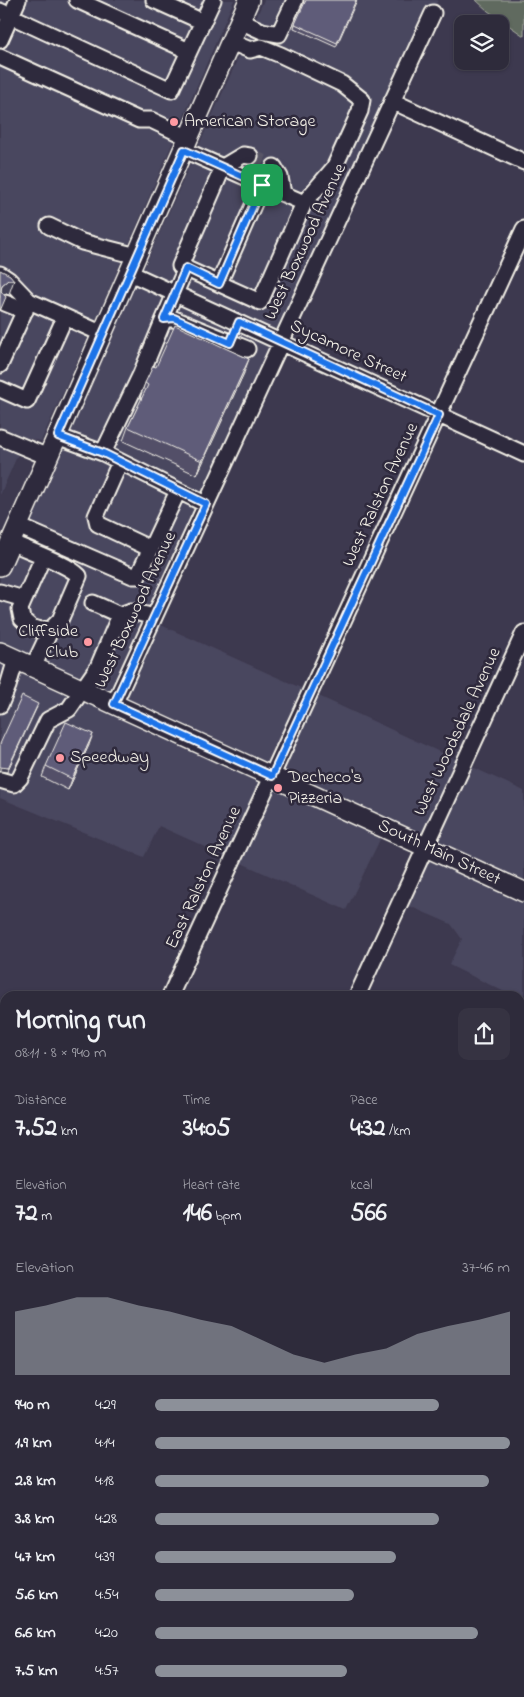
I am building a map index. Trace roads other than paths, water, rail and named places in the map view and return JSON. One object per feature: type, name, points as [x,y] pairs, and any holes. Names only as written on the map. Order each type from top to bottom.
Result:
[{"type":"main road","points":[[0,566],[249,0]]},
{"type":"main road","name":"South Main Street","points":[[16,659],[524,892]]},
{"type":"street","points":[[0,40],[5,14],[18,0]]},
{"type":"street","points":[[77,0],[189,51]]},
{"type":"street","points":[[154,0],[203,22]]},
{"type":"street","points":[[5,14],[171,90],[213,0]]},
{"type":"street","points":[[240,22],[262,31],[279,34],[295,0]]},
{"type":"street","name":"West Boxwood Avenue","points":[[114,704],[433,13]]},
{"type":"street","points":[[231,42],[250,50],[261,48],[281,55],[342,84],[362,100],[360,111],[334,168],[304,203],[260,302],[180,266],[223,167],[243,155],[250,156]]},
{"type":"street","points":[[0,57],[139,120],[151,120],[223,167],[304,203]]},
{"type":"street","points":[[392,101],[524,162]]},
{"type":"street","points":[[274,167],[280,177],[283,194]]},
{"type":"street","points":[[219,284],[262,185]]},
{"type":"street","name":"Sycamore Street","points":[[49,226],[133,264],[174,293],[524,454]]},
{"type":"street","name":"West Ralston Avenue","points":[[272,776],[524,229]]},
{"type":"street","points":[[103,453],[141,374],[186,268]]},
{"type":"street","points":[[0,274],[9,280],[27,306]]},
{"type":"street","points":[[5,303],[27,306],[65,317],[103,334]]},
{"type":"street","points":[[0,365],[27,306]]},
{"type":"street","points":[[0,389],[27,401],[65,317]]},
{"type":"street","points":[[164,319],[174,318],[247,350]]},
{"type":"street","points":[[230,343],[239,322]]},
{"type":"street","points":[[58,436],[103,453],[206,504]]},
{"type":"street","points":[[0,437],[48,456]]},
{"type":"street","points":[[120,462],[96,516],[98,524],[151,548]]},
{"type":"street","points":[[14,534],[133,576],[138,576],[178,490]]},
{"type":"street","points":[[0,705],[16,659],[60,620],[79,576],[74,571],[43,557],[14,534]]},
{"type":"street","points":[[43,557],[20,609],[22,619],[31,627],[40,630],[51,629]]},
{"type":"street","points":[[0,592],[24,599]]},
{"type":"street","points":[[93,603],[120,615],[131,611],[154,617]]},
{"type":"street","points":[[0,780],[14,784],[20,778],[48,720],[70,709],[98,667],[120,615]]},
{"type":"street","name":"West Woodsdale Avenue","points":[[358,991],[524,633]]},
{"type":"street","name":"East Ralston Avenue","points":[[172,991],[272,776]]},
{"type":"tunnel","points":[[250,156],[274,167]]},
{"type":"place","name":"American Storage","points":[[174,122]]},
{"type":"place","name":"Cliffside Club","points":[[88,642]]},
{"type":"place","name":"Speedway","points":[[60,758]]},
{"type":"place","name":"Decheco's Pizzeria","points":[[278,788]]}]
